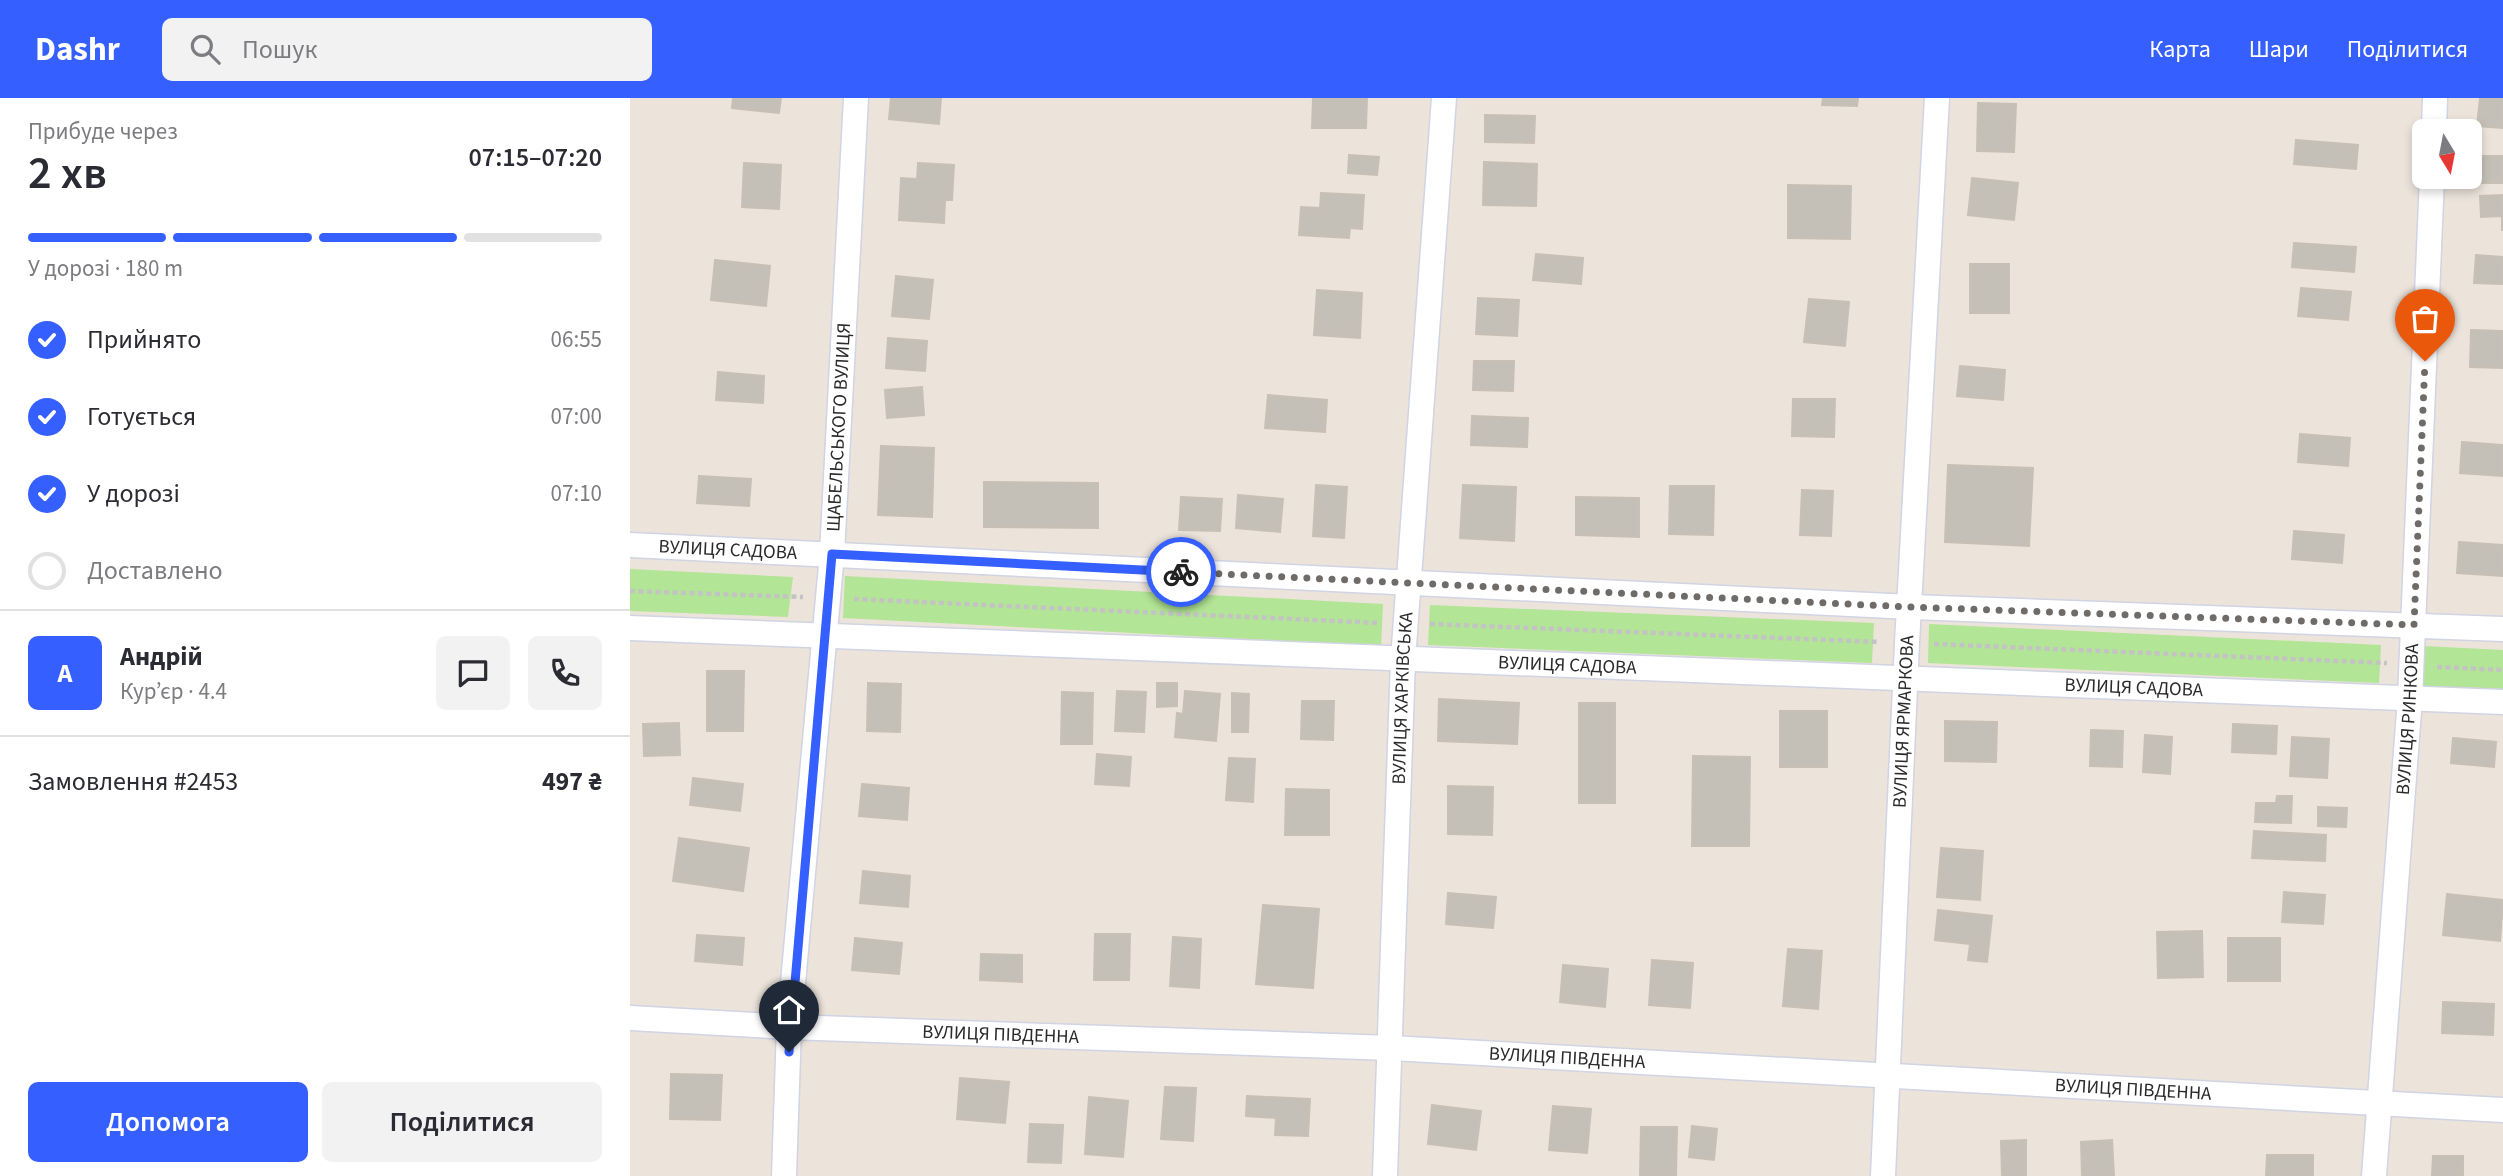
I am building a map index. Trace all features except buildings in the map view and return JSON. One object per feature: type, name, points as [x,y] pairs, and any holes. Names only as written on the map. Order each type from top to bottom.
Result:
[{"type":"street","name":"ЩАБЕЛЬСЬКОГО ВУЛИЦЯ","points":[[784,1176],[789,1027],[832,554],[856,98]]},
{"type":"street","name":"ВУЛИЦЯ ХАРКІВСЬКА","points":[[1385,1176],[1403,660],[1444,98]]},
{"type":"street","name":"ВУЛИЦЯ ЯРМАРКОВА","points":[[1883,1176],[1937,98]]},
{"type":"street","points":[[2434,119],[2435,98]]},
{"type":"street","name":"ВУЛИЦЯ РИНКОВА","points":[[2374,1176],[2412,665],[2432,189]]},
{"type":"street","name":"ВУЛИЦЯ САДОВА","points":[[630,545],[1910,607],[2503,629]]},
{"type":"street","name":"ВУЛИЦЯ САДОВА","points":[[630,628],[2503,702]]},
{"type":"street","name":"ВУЛИЦЯ ПІВДЕННА","points":[[630,1018],[789,1027],[1391,1048],[2503,1110]]},
{"type":"path","points":[[630,591],[2503,670]]},
{"type":"green space","points":[[630,569],[793,577],[788,617],[630,611]]},
{"type":"green space","points":[[845,576],[1383,604],[1381,646],[843,618]]},
{"type":"green space","points":[[1430,605],[1874,623],[1872,663],[1428,645]]},
{"type":"green space","points":[[1929,624],[2381,645],[2379,683],[1928,663]]},
{"type":"green space","points":[[2424,646],[2503,650],[2503,689],[2422,686]]},
{"type":"way so far","points":[[1181,572],[1910,607],[2414,625],[2425,361]]},
{"type":"route","points":[[789,1052],[789,1027],[832,554],[1181,572]]}]
